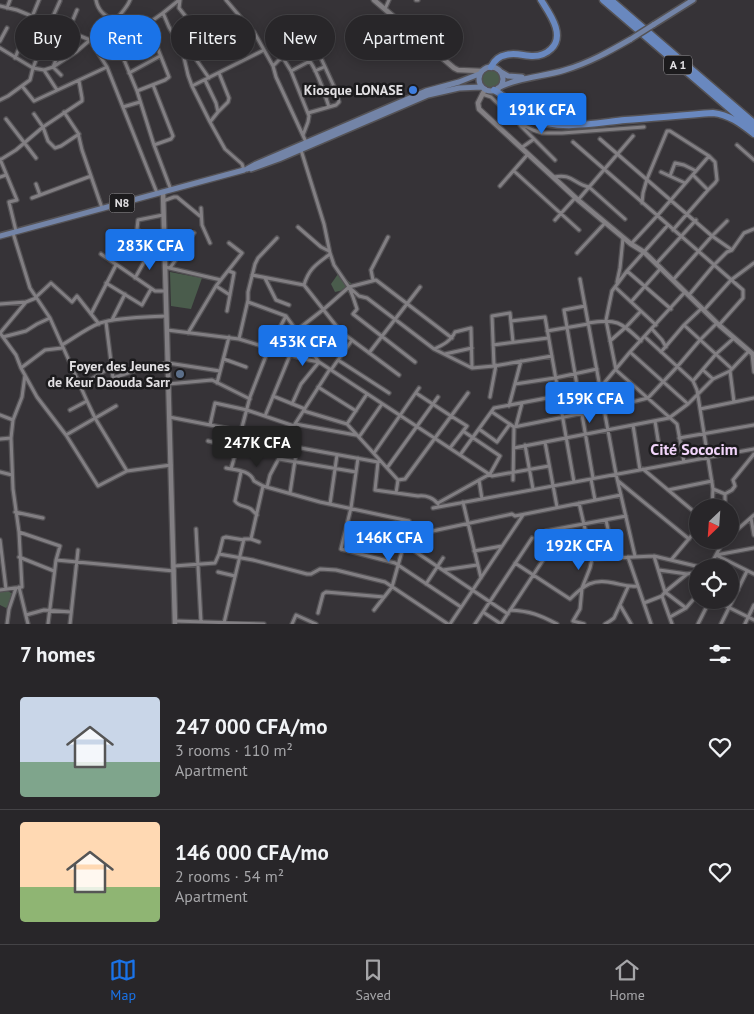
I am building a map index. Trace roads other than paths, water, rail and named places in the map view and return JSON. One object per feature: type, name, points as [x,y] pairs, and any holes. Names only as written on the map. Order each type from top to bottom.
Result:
[{"type":"highway","points":[[491,67],[493,62],[506,55],[533,56],[550,50],[554,45],[556,40],[555,26],[541,0]]},
{"type":"highway","name":"A 1","points":[[604,0],[754,130]]},
{"type":"highway","name":"A 1","points":[[611,0],[754,123]]},
{"type":"highway","points":[[496,89],[524,114],[539,121],[549,123],[577,124],[713,114],[732,118],[754,134]]},
{"type":"main road","points":[[527,78],[508,76],[491,67],[484,69],[480,73],[459,82],[426,91],[247,169],[261,166],[301,150],[428,95],[459,88],[496,89],[509,82],[554,73],[578,66],[604,54],[692,0]]},
{"type":"main road","points":[[496,89],[501,85],[502,79],[499,71]]},
{"type":"main road","points":[[480,73],[479,80],[483,90]]},
{"type":"main road","name":"N8","points":[[0,236],[244,170]]},
{"type":"street","points":[[7,8],[10,0]]},
{"type":"street","points":[[32,15],[39,0]]},
{"type":"street","points":[[96,0],[97,7],[105,15]]},
{"type":"street","points":[[120,15],[130,0]]},
{"type":"street","points":[[160,15],[179,0]]},
{"type":"street","points":[[179,0],[179,8],[185,15]]},
{"type":"street","points":[[226,0],[239,15]]},
{"type":"street","points":[[374,0],[454,68],[480,73]]},
{"type":"street","points":[[384,9],[389,0]]},
{"type":"street","points":[[54,15],[60,1]]},
{"type":"street","points":[[0,6],[29,15]]},
{"type":"street","points":[[75,15],[77,10]]},
{"type":"street","points":[[163,13],[171,30]]},
{"type":"street","points":[[0,41],[7,28]]},
{"type":"street","points":[[255,33],[273,66],[276,77],[306,143]]},
{"type":"street","points":[[19,60],[33,68],[44,70],[53,67],[90,40],[80,35]]},
{"type":"street","points":[[0,48],[15,58]]},
{"type":"street","points":[[192,86],[264,50]]},
{"type":"street","points":[[136,91],[167,79],[168,77],[161,59]]},
{"type":"street","points":[[0,100],[30,80],[36,60]]},
{"type":"street","points":[[53,67],[56,60]]},
{"type":"street","points":[[103,60],[163,202],[167,267],[166,316],[175,623],[264,624]]},
{"type":"street","points":[[124,60],[171,190]]},
{"type":"street","points":[[129,73],[153,60]]},
{"type":"street","points":[[185,60],[192,86],[210,122],[225,149],[242,164],[244,170]]},
{"type":"street","points":[[195,60],[207,79],[218,112]]},
{"type":"street","points":[[273,66],[279,60]]},
{"type":"street","points":[[284,60],[291,71],[308,113],[308,122],[303,136]]},
{"type":"street","points":[[291,71],[309,60],[329,107]]},
{"type":"street","points":[[308,113],[336,105],[339,102],[321,60]]},
{"type":"street","points":[[315,71],[324,66]]},
{"type":"street","points":[[53,67],[61,75]]},
{"type":"street","points":[[22,86],[34,101],[107,67]]},
{"type":"street","points":[[44,70],[57,90]]},
{"type":"street","points":[[210,122],[228,102],[229,98],[219,73]]},
{"type":"street","points":[[79,81],[83,100],[43,127],[0,160],[16,200],[9,202],[30,288],[50,318],[95,418],[127,471]]},
{"type":"street","points":[[153,85],[173,136],[171,139],[154,145]]},
{"type":"street","points":[[555,160],[483,90],[478,103],[479,109],[576,199],[623,238],[644,252],[718,324],[751,353],[754,372]]},
{"type":"street","points":[[123,107],[140,102]]},
{"type":"street","points":[[64,112],[79,134],[82,150],[102,208]]},
{"type":"street","points":[[34,114],[43,127],[48,141],[55,148],[79,134]]},
{"type":"street","points":[[6,119],[36,158]]},
{"type":"street","points":[[517,122],[533,130],[551,134],[644,127]]},
{"type":"street","points":[[642,203],[647,179],[667,131],[670,131],[709,156],[715,162],[717,180],[673,230]]},
{"type":"street","points":[[555,220],[589,187],[633,136]]},
{"type":"street","points":[[521,148],[534,138]]},
{"type":"street","points":[[600,139],[696,220],[712,236],[732,250]]},
{"type":"street","points":[[492,412],[515,426],[604,409],[648,398],[678,367],[700,340],[743,298],[743,290],[573,142]]},
{"type":"street","points":[[737,145],[754,160]]},
{"type":"street","points":[[301,150],[324,224],[334,265],[348,287],[357,309],[353,314],[415,362]]},
{"type":"street","points":[[500,186],[528,154]]},
{"type":"street","points":[[631,244],[709,156]]},
{"type":"street","points":[[670,176],[676,163],[696,171]]},
{"type":"street","points":[[514,171],[579,230]]},
{"type":"street","points":[[661,172],[685,183]]},
{"type":"street","points":[[0,177],[6,175]]},
{"type":"street","points":[[693,175],[708,190]]},
{"type":"street","points":[[32,198],[91,176]]},
{"type":"street","points":[[553,177],[562,176],[570,178],[589,187],[625,219]]},
{"type":"street","points":[[36,184],[40,195]]},
{"type":"street","points":[[163,202],[176,197],[200,216]]},
{"type":"street","points":[[201,208],[202,226],[210,243]]},
{"type":"street","points":[[135,278],[148,255],[148,241],[137,229],[138,220],[163,215]]},
{"type":"street","points":[[656,264],[696,220]]},
{"type":"street","points":[[673,280],[727,221]]},
{"type":"street","points":[[577,253],[605,223]]},
{"type":"street","points":[[668,225],[627,270],[612,291],[606,320],[616,370],[677,424],[684,462]]},
{"type":"street","points":[[298,227],[321,247],[330,252]]},
{"type":"street","points":[[460,455],[494,408],[600,388],[630,352],[671,309],[727,252],[732,250],[744,233],[754,229]]},
{"type":"street","points":[[167,267],[194,233]]},
{"type":"street","points":[[132,251],[143,235]]},
{"type":"street","points":[[373,280],[371,270],[388,237]]},
{"type":"street","points":[[239,339],[248,302],[248,292],[254,264],[277,238]]},
{"type":"street","points":[[616,286],[623,238]]},
{"type":"street","points":[[116,240],[146,260]]},
{"type":"street","points":[[188,333],[216,286],[242,253],[229,244]]},
{"type":"street","points":[[304,285],[312,267],[330,252]]},
{"type":"street","points":[[101,254],[151,289],[166,291]]},
{"type":"street","points":[[661,352],[684,325],[703,309],[731,280],[754,263]]},
{"type":"street","points":[[91,314],[116,264]]},
{"type":"street","points":[[167,267],[221,280]]},
{"type":"street","points":[[631,302],[661,268]]},
{"type":"street","points":[[627,270],[671,309]]},
{"type":"street","points":[[227,311],[234,273],[228,271]]},
{"type":"street","points":[[252,275],[304,285],[341,332],[398,375]]},
{"type":"street","points":[[265,278],[276,300],[289,304]]},
{"type":"street","points":[[297,330],[348,287],[376,280],[452,338]]},
{"type":"street","points":[[580,280],[616,474],[635,556]]},
{"type":"street","points":[[0,304],[26,302],[36,298],[51,283],[72,302],[77,296],[99,324]]},
{"type":"street","points":[[106,283],[142,305],[151,289]]},
{"type":"street","points":[[216,286],[230,295]]},
{"type":"street","points":[[616,286],[656,325]]},
{"type":"street","points":[[348,287],[359,296],[367,298],[434,349],[472,368],[552,356]]},
{"type":"street","points":[[370,353],[420,287]]},
{"type":"street","points":[[112,321],[125,294]]},
{"type":"street","points":[[26,302],[0,333],[16,355],[37,397],[66,436],[98,486],[127,471],[171,465]]},
{"type":"street","points":[[248,302],[286,316],[319,362],[492,476],[550,466]]},
{"type":"street","points":[[585,306],[564,310],[595,500]]},
{"type":"street","points":[[610,342],[641,311]]},
{"type":"street","points":[[490,398],[495,366],[492,316],[510,313],[513,342]]},
{"type":"street","points":[[21,368],[45,350],[62,347],[99,324],[133,318],[166,316]]},
{"type":"street","points":[[231,469],[250,399],[269,348],[286,316]]},
{"type":"street","points":[[511,321],[545,317],[574,482]]},
{"type":"street","points":[[2,338],[26,331],[50,318]]},
{"type":"street","points":[[547,331],[606,320],[626,327],[642,341]]},
{"type":"street","points":[[106,322],[112,378],[146,367],[168,363],[220,371]]},
{"type":"street","points":[[684,325],[731,370],[734,402]]},
{"type":"street","points":[[311,351],[337,327]]},
{"type":"street","points":[[434,349],[446,343],[456,332],[471,328],[472,368]]},
{"type":"street","points":[[652,329],[666,347]]},
{"type":"street","points":[[167,330],[239,339],[319,362]]},
{"type":"street","points":[[645,337],[693,381],[698,396],[712,481],[712,499]]},
{"type":"street","points":[[217,383],[230,338]]},
{"type":"street","points":[[493,345],[548,338]]},
{"type":"street","points":[[693,381],[716,354],[734,338]]},
{"type":"street","points":[[251,539],[265,486],[295,425],[318,387],[352,340]]},
{"type":"street","points":[[445,354],[472,348]]},
{"type":"street","points":[[630,352],[688,404]]},
{"type":"street","points":[[514,448],[670,418],[698,396],[714,379],[731,370],[751,353]]},
{"type":"street","points":[[265,416],[290,355]]},
{"type":"street","points":[[224,359],[246,367]]},
{"type":"street","points":[[338,360],[388,393]]},
{"type":"street","points":[[509,406],[521,361]]},
{"type":"street","points":[[292,404],[301,384],[319,362]]},
{"type":"street","points":[[80,386],[111,367]]},
{"type":"street","points":[[515,384],[596,369]]},
{"type":"street","points":[[703,370],[714,379]]},
{"type":"street","points":[[0,590],[22,587],[19,532],[15,512],[12,475],[11,438],[13,420],[22,397],[26,375]]},
{"type":"street","points":[[168,384],[212,380],[250,399]]},
{"type":"street","points":[[318,387],[356,411]]},
{"type":"street","points":[[374,453],[419,388]]},
{"type":"street","points":[[416,393],[467,426],[450,448]]},
{"type":"street","points":[[398,480],[405,479],[468,393]]},
{"type":"street","points":[[347,424],[367,394]]},
{"type":"street","points":[[273,396],[304,410],[347,424],[398,480]]},
{"type":"street","points":[[387,468],[438,397]]},
{"type":"street","points":[[700,409],[754,398]]},
{"type":"street","points":[[70,410],[87,401]]},
{"type":"street","points":[[210,425],[214,403],[247,410],[295,425],[358,436]]},
{"type":"street","points":[[513,480],[515,426],[522,403]]},
{"type":"street","points":[[358,436],[382,404]]},
{"type":"street","points":[[66,436],[116,406]]},
{"type":"street","points":[[0,415],[13,420]]},
{"type":"street","points":[[169,417],[242,431],[285,445],[379,461]]},
{"type":"street","points":[[655,421],[659,446]]},
{"type":"street","points":[[479,429],[497,442],[510,424]]},
{"type":"street","points":[[633,425],[641,469],[689,508]]},
{"type":"street","points":[[679,438],[754,425]]},
{"type":"street","points":[[433,508],[490,474],[500,456],[463,431]]},
{"type":"street","points":[[0,439],[11,438]]},
{"type":"street","points":[[208,441],[246,450]]},
{"type":"street","points":[[545,442],[557,508]]},
{"type":"street","points":[[525,445],[533,489]]},
{"type":"street","points":[[290,493],[297,447]]},
{"type":"street","points":[[438,505],[482,499],[754,449]]},
{"type":"street","points":[[330,504],[337,454]]},
{"type":"street","points":[[725,494],[735,486],[733,480],[754,454]]},
{"type":"street","points":[[358,458],[351,508],[341,549],[398,565],[461,607]]},
{"type":"street","points":[[279,459],[356,472]]},
{"type":"street","points":[[379,461],[375,490],[425,496],[435,500],[438,505]]},
{"type":"street","points":[[226,468],[249,473],[253,476],[254,481],[265,486],[330,504],[409,521]]},
{"type":"street","points":[[0,472],[12,475]]},
{"type":"street","points":[[241,472],[234,501],[251,509],[256,515]]},
{"type":"street","points":[[396,493],[398,480]]},
{"type":"street","points":[[479,480],[482,499]]},
{"type":"street","points":[[618,481],[689,539],[671,560]]},
{"type":"street","points":[[667,490],[712,481]]},
{"type":"street","points":[[713,489],[725,494]]},
{"type":"street","points":[[725,494],[725,499]]},
{"type":"street","points":[[415,551],[428,532],[512,514],[515,516],[621,495]]},
{"type":"street","points":[[462,502],[480,578]]},
{"type":"street","points":[[579,503],[592,558],[582,588],[580,609],[574,622],[584,624]]},
{"type":"street","points":[[15,512],[44,518]]},
{"type":"street","points":[[219,554],[307,574],[320,569],[336,570],[385,582],[442,622],[449,624],[524,514]]},
{"type":"street","points":[[546,531],[626,516]]},
{"type":"street","points":[[753,517],[754,535]]},
{"type":"street","points":[[739,529],[753,517]]},
{"type":"street","points":[[606,520],[614,558]]},
{"type":"street","points":[[196,529],[201,622]]},
{"type":"street","points":[[346,530],[404,544],[490,602],[509,612],[525,610],[558,624]]},
{"type":"street","points":[[19,532],[60,546],[54,571],[48,624]]},
{"type":"street","points":[[56,560],[174,568],[215,563],[226,537],[244,540],[251,539],[260,542]]},
{"type":"street","points":[[474,624],[532,538]]},
{"type":"street","points":[[0,540],[6,589]]},
{"type":"street","points":[[224,623],[244,540]]},
{"type":"street","points":[[374,610],[392,587],[404,544]]},
{"type":"street","points":[[474,551],[502,546]]},
{"type":"street","points":[[483,612],[501,624],[551,548],[592,558],[654,556],[689,564]]},
{"type":"street","points":[[716,555],[754,548]]},
{"type":"street","points":[[714,559],[719,549]]},
{"type":"street","points":[[70,624],[78,550]]},
{"type":"street","points":[[716,555],[750,573]]},
{"type":"street","points":[[654,556],[666,592],[686,608]]},
{"type":"street","points":[[19,557],[54,571]]},
{"type":"street","points":[[628,557],[651,624]]},
{"type":"street","points":[[426,584],[443,558]]},
{"type":"street","points":[[515,563],[570,599],[582,588],[597,581],[628,587],[638,586]]},
{"type":"street","points":[[443,570],[477,565]]},
{"type":"street","points":[[739,589],[754,568]]},
{"type":"street","points":[[659,570],[687,574]]},
{"type":"street","points":[[218,572],[235,576]]},
{"type":"street","points":[[644,603],[662,596],[687,574]]},
{"type":"street","points":[[605,624],[614,618],[628,587]]},
{"type":"street","points":[[17,588],[28,624]]},
{"type":"street","points":[[7,624],[9,609],[17,588]]},
{"type":"street","points":[[318,613],[323,594],[326,592],[384,597]]},
{"type":"street","points":[[662,596],[672,624]]},
{"type":"street","points":[[620,604],[630,622],[624,624]]},
{"type":"street","points":[[670,617],[689,604]]},
{"type":"street","points":[[745,624],[754,605]]},
{"type":"street","points":[[698,624],[706,609]]},
{"type":"street","points":[[721,624],[728,609]]},
{"type":"street","points":[[733,609],[754,620]]},
{"type":"street","points":[[26,615],[44,610],[71,612]]},
{"type":"street","points":[[292,624],[296,615],[316,624]]},
{"type":"place","name":"Kiosque LONASE","points":[[413,90]]},
{"type":"place","name":"Foyer des Jeunes de Keur Daouda Sarr","points":[[180,374]]},
{"type":"district","name":"Cité Sococim","points":[[694,449]]}]
